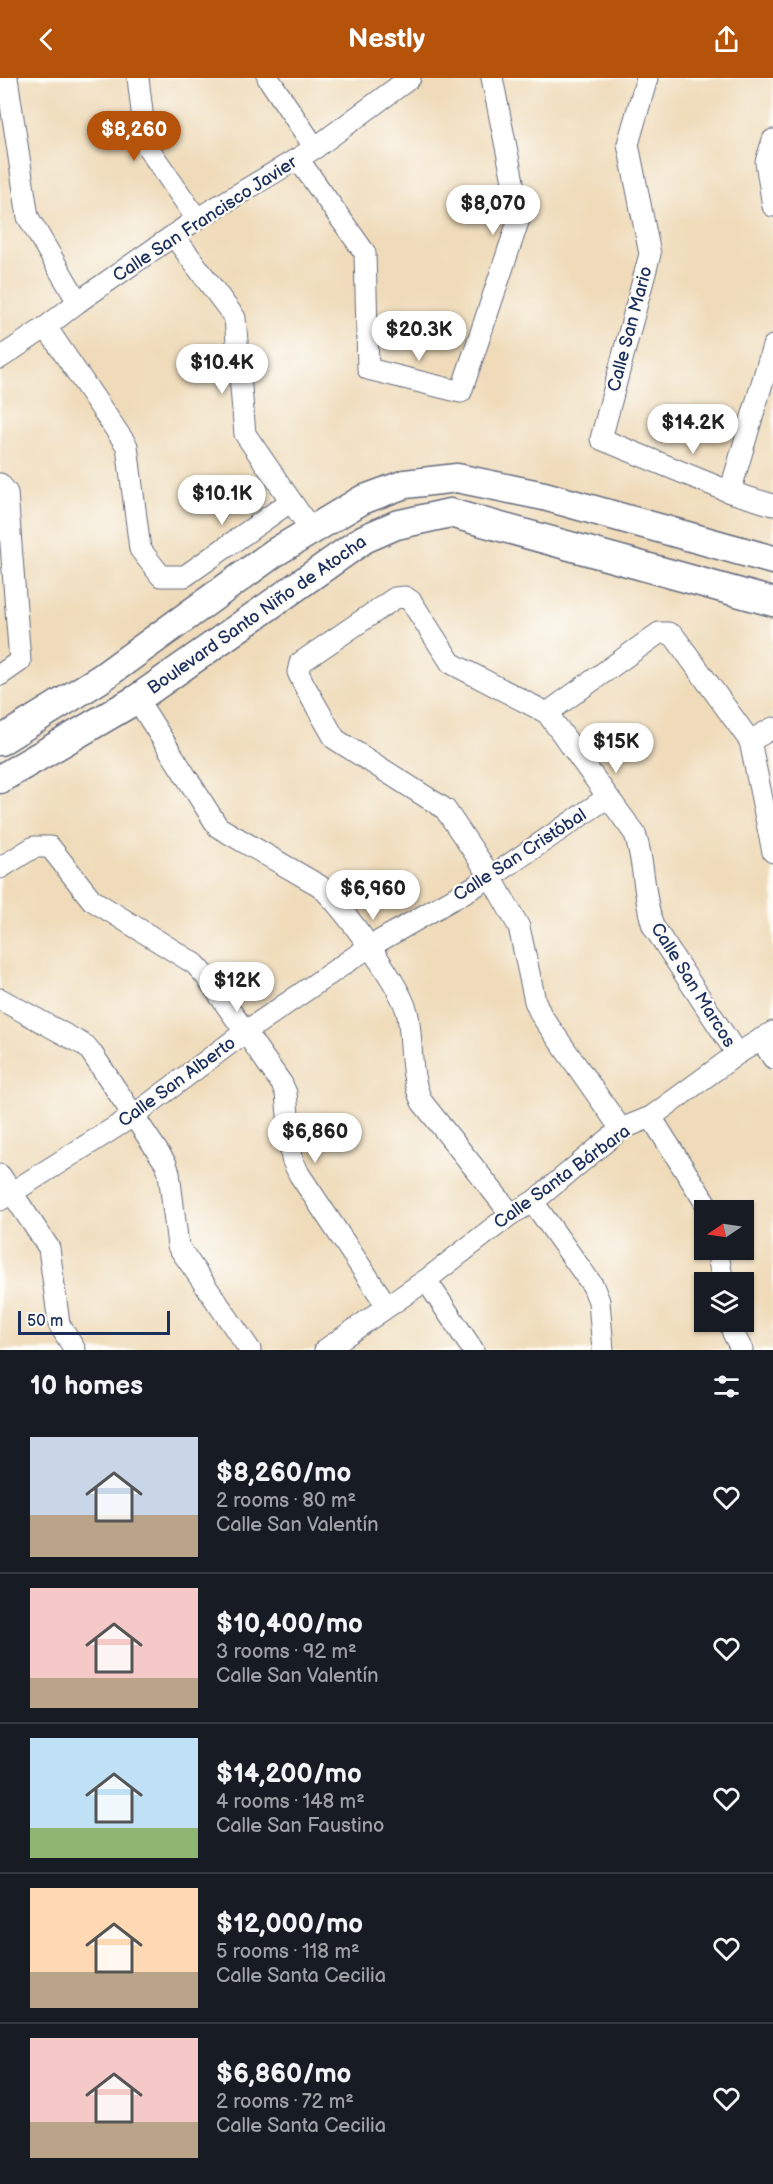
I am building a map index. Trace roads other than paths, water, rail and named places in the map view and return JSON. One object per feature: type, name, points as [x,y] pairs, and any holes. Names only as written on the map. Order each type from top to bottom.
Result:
[{"type":"street","points":[[7,78],[28,217],[78,302]]},
{"type":"street","points":[[138,78],[146,145],[197,219]]},
{"type":"street","points":[[268,78],[306,153],[365,253],[368,369],[461,392],[520,216],[492,78]]},
{"type":"street","name":"Calle San Francisco Javier","points":[[0,358],[197,219],[306,153],[410,78]]},
{"type":"street","name":"Calle San Mario","points":[[647,78],[628,144],[650,254],[601,439],[730,492]]},
{"type":"street","points":[[773,140],[766,162],[773,206]]},
{"type":"street","points":[[174,236],[235,318],[245,434],[310,530]]},
{"type":"street","points":[[46,327],[127,446],[140,549],[161,576],[184,576],[291,501]]},
{"type":"street","points":[[773,346],[730,492],[773,506]]},
{"type":"street","name":"Boulevard Santo Niño de Atocha","points":[[0,741],[100,679],[274,553],[310,530],[362,500],[405,484],[457,478],[544,496],[773,560]]},
{"type":"street","points":[[0,484],[7,493],[20,661],[0,675]]},
{"type":"street","name":"Boulevard Santo Niño de Atocha","points":[[0,779],[136,699],[364,539],[396,525],[450,513],[773,602]]},
{"type":"street","points":[[729,589],[736,550]]},
{"type":"street","points":[[220,592],[243,625]]},
{"type":"street","name":"Calle San Marcos","points":[[491,877],[445,809],[335,739],[298,672],[300,663],[394,598],[405,597],[411,601],[451,663],[547,713],[635,834],[640,847],[647,909],[653,926],[737,1054]]},
{"type":"street","points":[[547,713],[659,633],[674,636],[750,741],[773,852]]},
{"type":"street","points":[[136,699],[218,827],[320,886],[330,895],[369,947],[402,997],[408,1015],[415,1087],[422,1102],[511,1214]]},
{"type":"street","points":[[750,741],[773,728]]},
{"type":"street","name":"Calle San Cristóbal","points":[[369,947],[491,877],[608,797]]},
{"type":"street","points":[[0,868],[34,847],[50,847],[99,907],[195,963],[206,975],[282,1084],[286,1093],[292,1159],[387,1306]]},
{"type":"street","points":[[491,877],[519,927],[535,1001],[542,1015],[621,1129]]},
{"type":"street","name":"Calle San Alberto","points":[[4,1189],[132,1116],[244,1032],[369,947]]},
{"type":"street","points":[[0,999],[86,1046],[166,1164],[178,1246],[250,1350]]},
{"type":"street","name":"Calle San Marcos","points":[[767,1036],[773,1058]]},
{"type":"street","name":"Calle Santa Bárbara","points":[[325,1350],[426,1280],[511,1214],[533,1202],[621,1129],[651,1117],[737,1054],[767,1036]]},
{"type":"street","points":[[651,1117],[704,1200]]},
{"type":"street","points":[[4,1189],[49,1248],[59,1324],[75,1350]]},
{"type":"street","points":[[533,1202],[593,1286],[599,1301],[603,1350]]},
{"type":"street","points":[[426,1280],[473,1350]]},
{"type":"street","points":[[733,1332],[742,1350]]}]
